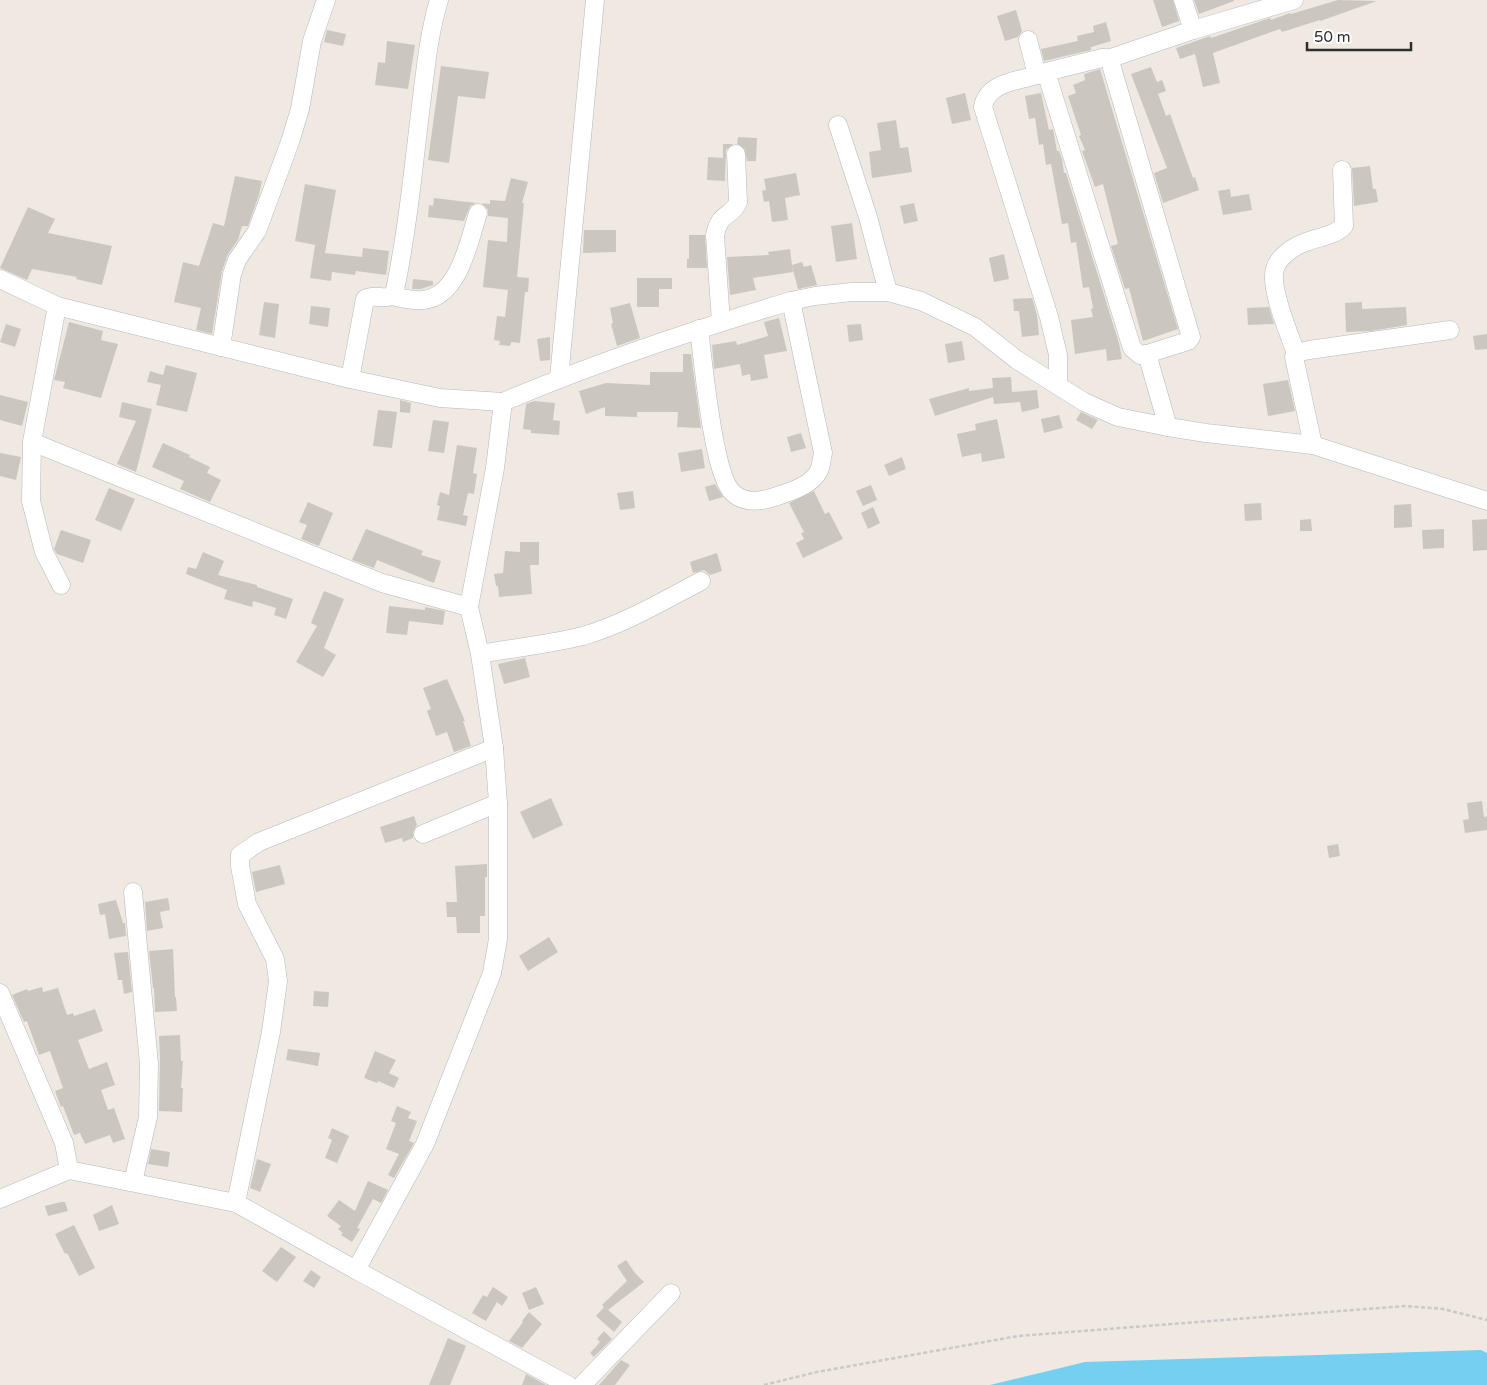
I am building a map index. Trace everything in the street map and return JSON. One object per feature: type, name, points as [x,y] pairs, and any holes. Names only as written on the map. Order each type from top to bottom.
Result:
[{"type":"street","points":[[221,347],[232,274],[237,260],[257,231],[290,142],[300,109],[312,41],[326,0]]},
{"type":"street","points":[[392,296],[404,248],[428,56],[439,0]]},
{"type":"street","points":[[559,378],[595,0]]},
{"type":"street","points":[[1183,0],[1194,30]]},
{"type":"street","points":[[1058,385],[1058,355],[1049,317],[983,107],[984,99],[997,87],[1102,58],[1108,59],[1194,30],[1294,0]]},
{"type":"street","points":[[1028,40],[1042,74],[1132,348],[1140,355],[1188,341],[1191,339],[1191,335],[1108,59]]},
{"type":"street","points":[[838,125],[868,217],[888,292]]},
{"type":"street","points":[[721,322],[714,236],[716,226],[720,220],[735,208],[738,202],[736,154]]},
{"type":"street","points":[[1313,445],[1294,358],[1296,353],[1274,285],[1275,267],[1290,250],[1303,243],[1333,233],[1344,226],[1342,170]]},
{"type":"street","points":[[350,379],[366,299],[372,296],[389,298],[392,296],[424,300],[442,292],[451,282],[463,262],[478,213]]},
{"type":"street","points":[[0,279],[57,306],[350,379],[440,398],[503,402],[559,378],[625,354],[791,301],[852,292],[888,292],[921,301],[961,320],[1018,360],[1084,402],[1118,417],[1206,433],[1313,445],[1487,501]]},
{"type":"street","points":[[699,329],[713,434],[724,480],[732,492],[742,499],[756,502],[774,498],[796,490],[811,479],[819,470],[823,453],[791,301]]},
{"type":"street","points":[[57,306],[32,442],[31,501],[44,552],[61,585]]},
{"type":"street","points":[[1296,353],[1450,330]]},
{"type":"street","points":[[1147,354],[1168,427]]},
{"type":"street","points":[[356,1270],[425,1144],[492,973],[498,939],[498,803],[494,748],[480,654],[469,607],[495,468],[503,402]]},
{"type":"street","points":[[32,442],[382,582],[469,607]]},
{"type":"street","points":[[480,654],[582,636],[608,627],[701,581]]},
{"type":"street","points":[[236,1203],[271,1032],[278,981],[275,959],[247,904],[240,866],[240,855],[259,842],[494,748]]},
{"type":"street","points":[[423,834],[498,803]]},
{"type":"street","points":[[133,892],[149,1064],[148,1117],[133,1182]]},
{"type":"street","points":[[0,992],[64,1142],[69,1170]]},
{"type":"street","points":[[0,1199],[69,1170],[236,1203],[568,1385]]},
{"type":"street","points":[[582,1385],[671,1293]]},
{"type":"path","points":[[764,1385],[817,1372],[1018,1336],[1405,1306],[1443,1309],[1487,1320]]},
{"type":"water","points":[[1481,1350],[1487,1353],[1487,1385],[990,1385],[1085,1362]]},
{"type":"building","points":[[1153,0],[1173,0],[1179,21],[1162,27]]},
{"type":"building","points":[[1194,0],[1234,0],[1234,1],[1199,14]]},
{"type":"building","points":[[1338,0],[1377,1],[1282,32],[1280,29],[1213,53],[1220,83],[1203,87],[1195,54],[1180,59],[1176,48],[1270,18],[1271,20]]},
{"type":"building","points":[[1016,10],[1022,31],[1018,37],[1005,41],[997,16]]},
{"type":"building","points":[[1106,22],[1111,41],[1091,47],[1091,50],[1044,61],[1041,49],[1078,41],[1077,36],[1094,32],[1093,26]]},
{"type":"building","points":[[327,30],[346,34],[343,46],[324,42]]},
{"type":"building","points":[[387,41],[415,45],[408,89],[375,85],[378,62],[385,63]]},
{"type":"building","points":[[441,66],[489,72],[485,99],[458,96],[449,163],[428,160]]},
{"type":"building","points":[[1151,67],[1157,82],[1162,80],[1166,91],[1158,94],[1166,116],[1170,114],[1199,190],[1163,203],[1154,173],[1167,168],[1131,74]]},
{"type":"building","points":[[1100,69],[1178,329],[1143,341],[1129,288],[1125,289],[1111,246],[1118,244],[1103,184],[1095,187],[1082,151],[1085,150],[1079,136],[1081,135],[1068,96],[1076,93],[1073,85],[1085,80],[1084,74]]},
{"type":"building","points":[[965,93],[971,120],[952,124],[946,98]]},
{"type":"building","points":[[1041,93],[1049,130],[1053,129],[1057,151],[1059,151],[1062,159],[1064,173],[1066,173],[1119,343],[1122,359],[1107,361],[1106,349],[1075,354],[1071,320],[1093,317],[1091,309],[1093,308],[1089,287],[1083,288],[1076,242],[1071,243],[1068,223],[1062,224],[1051,164],[1046,165],[1043,144],[1039,145],[1035,118],[1029,119],[1025,96]]},
{"type":"building","points":[[896,120],[900,148],[908,147],[912,172],[872,178],[869,152],[881,150],[877,123]]},
{"type":"building","points":[[738,137],[757,138],[756,161],[747,161],[745,149],[737,144]]},
{"type":"building","points":[[723,144],[733,144],[726,150],[725,181],[707,180],[708,157],[723,158]]},
{"type":"building","points":[[1370,166],[1373,189],[1376,189],[1378,202],[1354,206],[1352,168]]},
{"type":"building","points":[[796,173],[800,195],[785,198],[788,220],[772,222],[769,201],[764,202],[762,191],[766,190],[764,179]]},
{"type":"building","points":[[235,176],[262,181],[248,226],[242,226],[238,240],[228,254],[222,271],[212,334],[196,330],[201,308],[174,302],[183,262],[199,266],[213,223],[224,226]]},
{"type":"building","points":[[511,178],[528,182],[522,203],[524,203],[517,277],[529,278],[528,292],[525,292],[520,343],[511,342],[510,346],[499,345],[500,341],[494,340],[497,316],[505,317],[508,290],[483,287],[488,240],[507,242],[508,218],[488,216],[488,210],[482,203],[490,204],[490,200],[505,201]]},
{"type":"building","points":[[305,184],[336,190],[325,253],[362,257],[363,248],[389,251],[386,275],[356,271],[355,275],[332,272],[331,281],[310,278],[315,245],[295,241]]},
{"type":"building","points":[[1230,189],[1231,197],[1249,194],[1252,210],[1223,215],[1218,191]]},
{"type":"building","points":[[434,198],[476,203],[470,206],[464,221],[428,217],[429,205],[433,206]]},
{"type":"building","points":[[914,203],[918,221],[904,224],[900,206]]},
{"type":"building","points":[[28,207],[55,219],[48,233],[112,246],[102,285],[76,279],[77,277],[32,269],[27,280],[0,268]]},
{"type":"building","points":[[852,223],[857,259],[836,262],[831,226]]},
{"type":"building","points":[[584,230],[616,230],[616,252],[583,253]]},
{"type":"building","points":[[689,235],[705,235],[707,268],[687,268]]},
{"type":"building","points":[[790,249],[792,265],[802,262],[804,267],[811,265],[817,285],[798,289],[792,266],[793,272],[753,278],[756,290],[730,295],[727,257],[769,255],[768,252]]},
{"type":"building","points":[[1004,254],[1009,279],[994,282],[989,258]]},
{"type":"building","points":[[637,278],[672,278],[672,289],[659,289],[659,307],[637,307]]},
{"type":"building","points":[[413,279],[433,281],[433,285],[421,289],[412,289]]},
{"type":"building","points":[[1032,298],[1037,315],[1039,335],[1022,337],[1019,311],[1014,311],[1013,299]]},
{"type":"building","points":[[264,302],[279,304],[275,338],[259,335]]},
{"type":"building","points":[[1362,302],[1362,309],[1406,307],[1407,325],[1371,331],[1346,332],[1345,303]]},
{"type":"building","points":[[630,303],[640,338],[617,346],[611,324],[613,323],[610,308]]},
{"type":"building","points":[[311,306],[330,308],[328,327],[309,324]]},
{"type":"building","points":[[1269,307],[1274,324],[1248,325],[1247,308]]},
{"type":"building","points":[[779,318],[787,351],[764,355],[768,378],[751,381],[750,374],[742,376],[740,364],[714,369],[712,345],[736,341],[737,345],[768,336],[764,322]]},
{"type":"building","points":[[69,322],[103,331],[101,340],[118,344],[101,398],[63,388],[65,382],[54,380]]},
{"type":"building","points":[[6,324],[21,329],[15,347],[0,342]]},
{"type":"building","points":[[861,324],[863,340],[849,342],[847,325]]},
{"type":"building","points":[[1487,334],[1487,349],[1475,350],[1473,336]]},
{"type":"building","points":[[550,337],[550,360],[540,361],[537,339]]},
{"type":"building","points":[[962,341],[965,360],[948,363],[945,344]]},
{"type":"building","points":[[683,354],[691,354],[701,428],[677,427],[678,412],[637,412],[637,417],[605,416],[605,407],[586,414],[579,391],[606,383],[650,385],[650,372],[683,372]]},
{"type":"building","points":[[166,365],[197,373],[187,412],[156,405],[161,385],[147,382],[150,371],[163,375]]},
{"type":"building","points":[[1011,377],[1012,392],[1037,390],[1039,408],[1022,412],[1020,402],[994,404],[993,397],[935,416],[929,399],[969,388],[969,391],[993,388],[992,378]]},
{"type":"building","points":[[1288,380],[1295,411],[1268,416],[1263,384]]},
{"type":"building","points":[[0,395],[28,402],[22,426],[0,420]]},
{"type":"building","points":[[400,400],[411,403],[410,413],[400,412]]},
{"type":"building","points":[[534,401],[555,403],[553,420],[560,421],[559,435],[531,433],[531,430],[523,429],[526,404]]},
{"type":"building","points":[[122,402],[152,409],[136,472],[117,464],[136,421],[119,417]]},
{"type":"building","points":[[378,410],[397,412],[392,448],[373,446]]},
{"type":"building","points":[[1081,412],[1098,420],[1092,429],[1076,420]]},
{"type":"building","points":[[1059,415],[1063,428],[1044,433],[1041,419]]},
{"type":"building","points":[[997,419],[1005,458],[982,462],[981,453],[962,457],[957,434],[976,430],[975,424]]},
{"type":"building","points":[[433,420],[449,422],[444,453],[428,451]]},
{"type":"building","points":[[801,433],[806,448],[791,452],[787,437]]},
{"type":"building","points":[[163,443],[190,455],[189,457],[210,467],[207,473],[221,480],[210,502],[180,489],[184,481],[152,467]]},
{"type":"building","points":[[457,445],[477,448],[473,473],[477,474],[474,494],[468,493],[463,515],[468,516],[466,526],[437,520],[440,506],[437,505],[440,492],[449,495]]},
{"type":"building","points":[[702,449],[705,468],[681,472],[678,453]]},
{"type":"building","points":[[0,453],[21,457],[16,480],[0,476]]},
{"type":"building","points":[[902,457],[906,469],[889,476],[884,465]]},
{"type":"building","points":[[715,484],[723,497],[709,501],[705,487]]},
{"type":"building","points":[[871,485],[877,500],[863,506],[856,491]]},
{"type":"building","points":[[109,488],[135,499],[121,531],[95,520]]},
{"type":"building","points":[[633,491],[635,508],[620,510],[617,493]]},
{"type":"building","points":[[814,491],[825,514],[829,512],[843,539],[803,558],[796,543],[804,539],[801,533],[804,532],[789,503]]},
{"type":"building","points":[[308,502],[333,513],[319,546],[301,539],[307,525],[299,522]]},
{"type":"building","points":[[1261,503],[1262,520],[1245,521],[1244,504]]},
{"type":"building","points":[[1411,504],[1412,527],[1394,528],[1394,505]]},
{"type":"building","points":[[873,507],[880,523],[868,529],[861,513]]},
{"type":"building","points":[[1311,519],[1312,531],[1300,531],[1300,520]]},
{"type":"building","points":[[1487,519],[1487,550],[1473,551],[1472,520]]},
{"type":"building","points":[[366,529],[423,551],[421,555],[441,561],[434,583],[377,560],[374,568],[352,560]]},
{"type":"building","points":[[1444,529],[1444,548],[1423,549],[1422,530]]},
{"type":"building","points":[[61,530],[91,540],[83,563],[57,554],[54,549]]},
{"type":"building","points":[[520,542],[539,542],[539,565],[530,565],[532,594],[499,597],[494,574],[503,573],[505,551],[520,552]]},
{"type":"building","points":[[203,552],[224,561],[218,575],[257,585],[257,587],[293,599],[286,619],[274,615],[276,608],[253,601],[252,607],[224,599],[227,590],[186,574],[188,567],[196,569]]},
{"type":"building","points":[[717,553],[722,571],[710,575],[704,570],[693,573],[690,562]]},
{"type":"building","points":[[324,591],[344,599],[324,648],[336,655],[323,677],[296,662],[317,626],[311,623]]},
{"type":"building","points":[[389,606],[425,610],[425,607],[445,611],[443,625],[409,621],[407,635],[386,633]]},
{"type":"building","points":[[525,658],[530,677],[504,684],[498,664]]},
{"type":"building","points":[[447,679],[465,721],[463,721],[471,746],[454,752],[447,732],[436,736],[427,711],[431,709],[423,688]]},
{"type":"building","points":[[551,798],[563,825],[533,839],[520,812]]},
{"type":"building","points":[[1482,801],[1484,817],[1487,816],[1487,830],[1465,833],[1463,820],[1469,819],[1467,803]]},
{"type":"building","points":[[414,816],[417,825],[413,832],[413,838],[403,842],[402,838],[385,843],[380,827]]},
{"type":"building","points":[[1338,844],[1340,856],[1329,858],[1327,846]]},
{"type":"building","points":[[487,864],[485,916],[480,916],[480,933],[457,933],[456,917],[447,917],[446,902],[457,902],[455,866]]},
{"type":"building","points":[[280,865],[285,884],[256,892],[252,872]]},
{"type":"building","points":[[168,898],[170,910],[160,912],[163,928],[147,931],[145,902]]},
{"type":"building","points":[[116,900],[123,923],[125,923],[126,936],[109,939],[105,914],[100,915],[98,904]]},
{"type":"building","points":[[549,937],[558,952],[528,971],[519,956]]},
{"type":"building","points":[[173,949],[177,1011],[155,1012],[149,951]]},
{"type":"building","points":[[128,952],[132,992],[124,994],[122,980],[118,980],[114,953]]},
{"type":"building","points":[[42,987],[43,992],[58,988],[67,1015],[73,1013],[74,1016],[95,1009],[103,1031],[78,1040],[89,1069],[107,1062],[115,1085],[101,1090],[108,1110],[114,1108],[125,1139],[113,1143],[110,1135],[85,1144],[80,1133],[74,1135],[55,1091],[63,1088],[50,1051],[39,1055],[27,1021],[24,1022],[12,995],[27,989],[28,991]]},
{"type":"building","points":[[314,991],[329,992],[328,1007],[313,1006]]},
{"type":"building","points":[[180,1035],[181,1061],[183,1061],[182,1112],[159,1111],[159,1036]]},
{"type":"building","points":[[288,1049],[320,1053],[318,1066],[286,1060]]},
{"type":"building","points":[[375,1051],[396,1060],[389,1073],[399,1078],[394,1088],[378,1081],[377,1083],[364,1078]]},
{"type":"building","points":[[397,1106],[411,1112],[408,1118],[417,1121],[409,1141],[414,1143],[394,1178],[388,1175],[399,1154],[386,1149],[396,1123],[391,1121]]},
{"type":"building","points":[[332,1128],[349,1136],[337,1163],[325,1158],[332,1140],[328,1138]]},
{"type":"building","points":[[151,1149],[170,1152],[168,1167],[148,1164]]},
{"type":"building","points":[[257,1159],[271,1164],[260,1192],[250,1188]]},
{"type":"building","points":[[368,1181],[388,1190],[381,1203],[373,1199],[357,1228],[360,1229],[352,1242],[341,1235],[343,1233],[338,1229],[341,1226],[327,1216],[339,1200],[355,1211]]},
{"type":"building","points":[[65,1202],[68,1211],[48,1216],[45,1206]]},
{"type":"building","points":[[112,1205],[119,1224],[99,1231],[93,1215]]},
{"type":"building","points":[[74,1225],[95,1268],[79,1276],[55,1234]]},
{"type":"building","points":[[281,1247],[296,1257],[277,1282],[262,1271]]},
{"type":"building","points":[[626,1260],[644,1282],[608,1310],[622,1322],[614,1332],[596,1316],[604,1307],[602,1305],[627,1281],[617,1266]]},
{"type":"building","points":[[311,1270],[321,1277],[314,1288],[303,1281]]},
{"type":"building","points":[[493,1287],[508,1297],[502,1306],[497,1302],[486,1321],[472,1313],[483,1295],[487,1297]]},
{"type":"building","points":[[536,1287],[544,1304],[529,1310],[522,1293]]},
{"type":"building","points":[[529,1312],[542,1324],[522,1348],[509,1341]]},
{"type":"building","points":[[604,1331],[612,1339],[594,1357],[590,1353],[600,1342],[597,1339]]},
{"type":"building","points":[[448,1338],[466,1346],[450,1385],[429,1385]]},
{"type":"building","points":[[621,1360],[630,1365],[615,1385],[599,1385]]},
{"type":"building","points":[[526,1374],[546,1385],[522,1385]]}]
